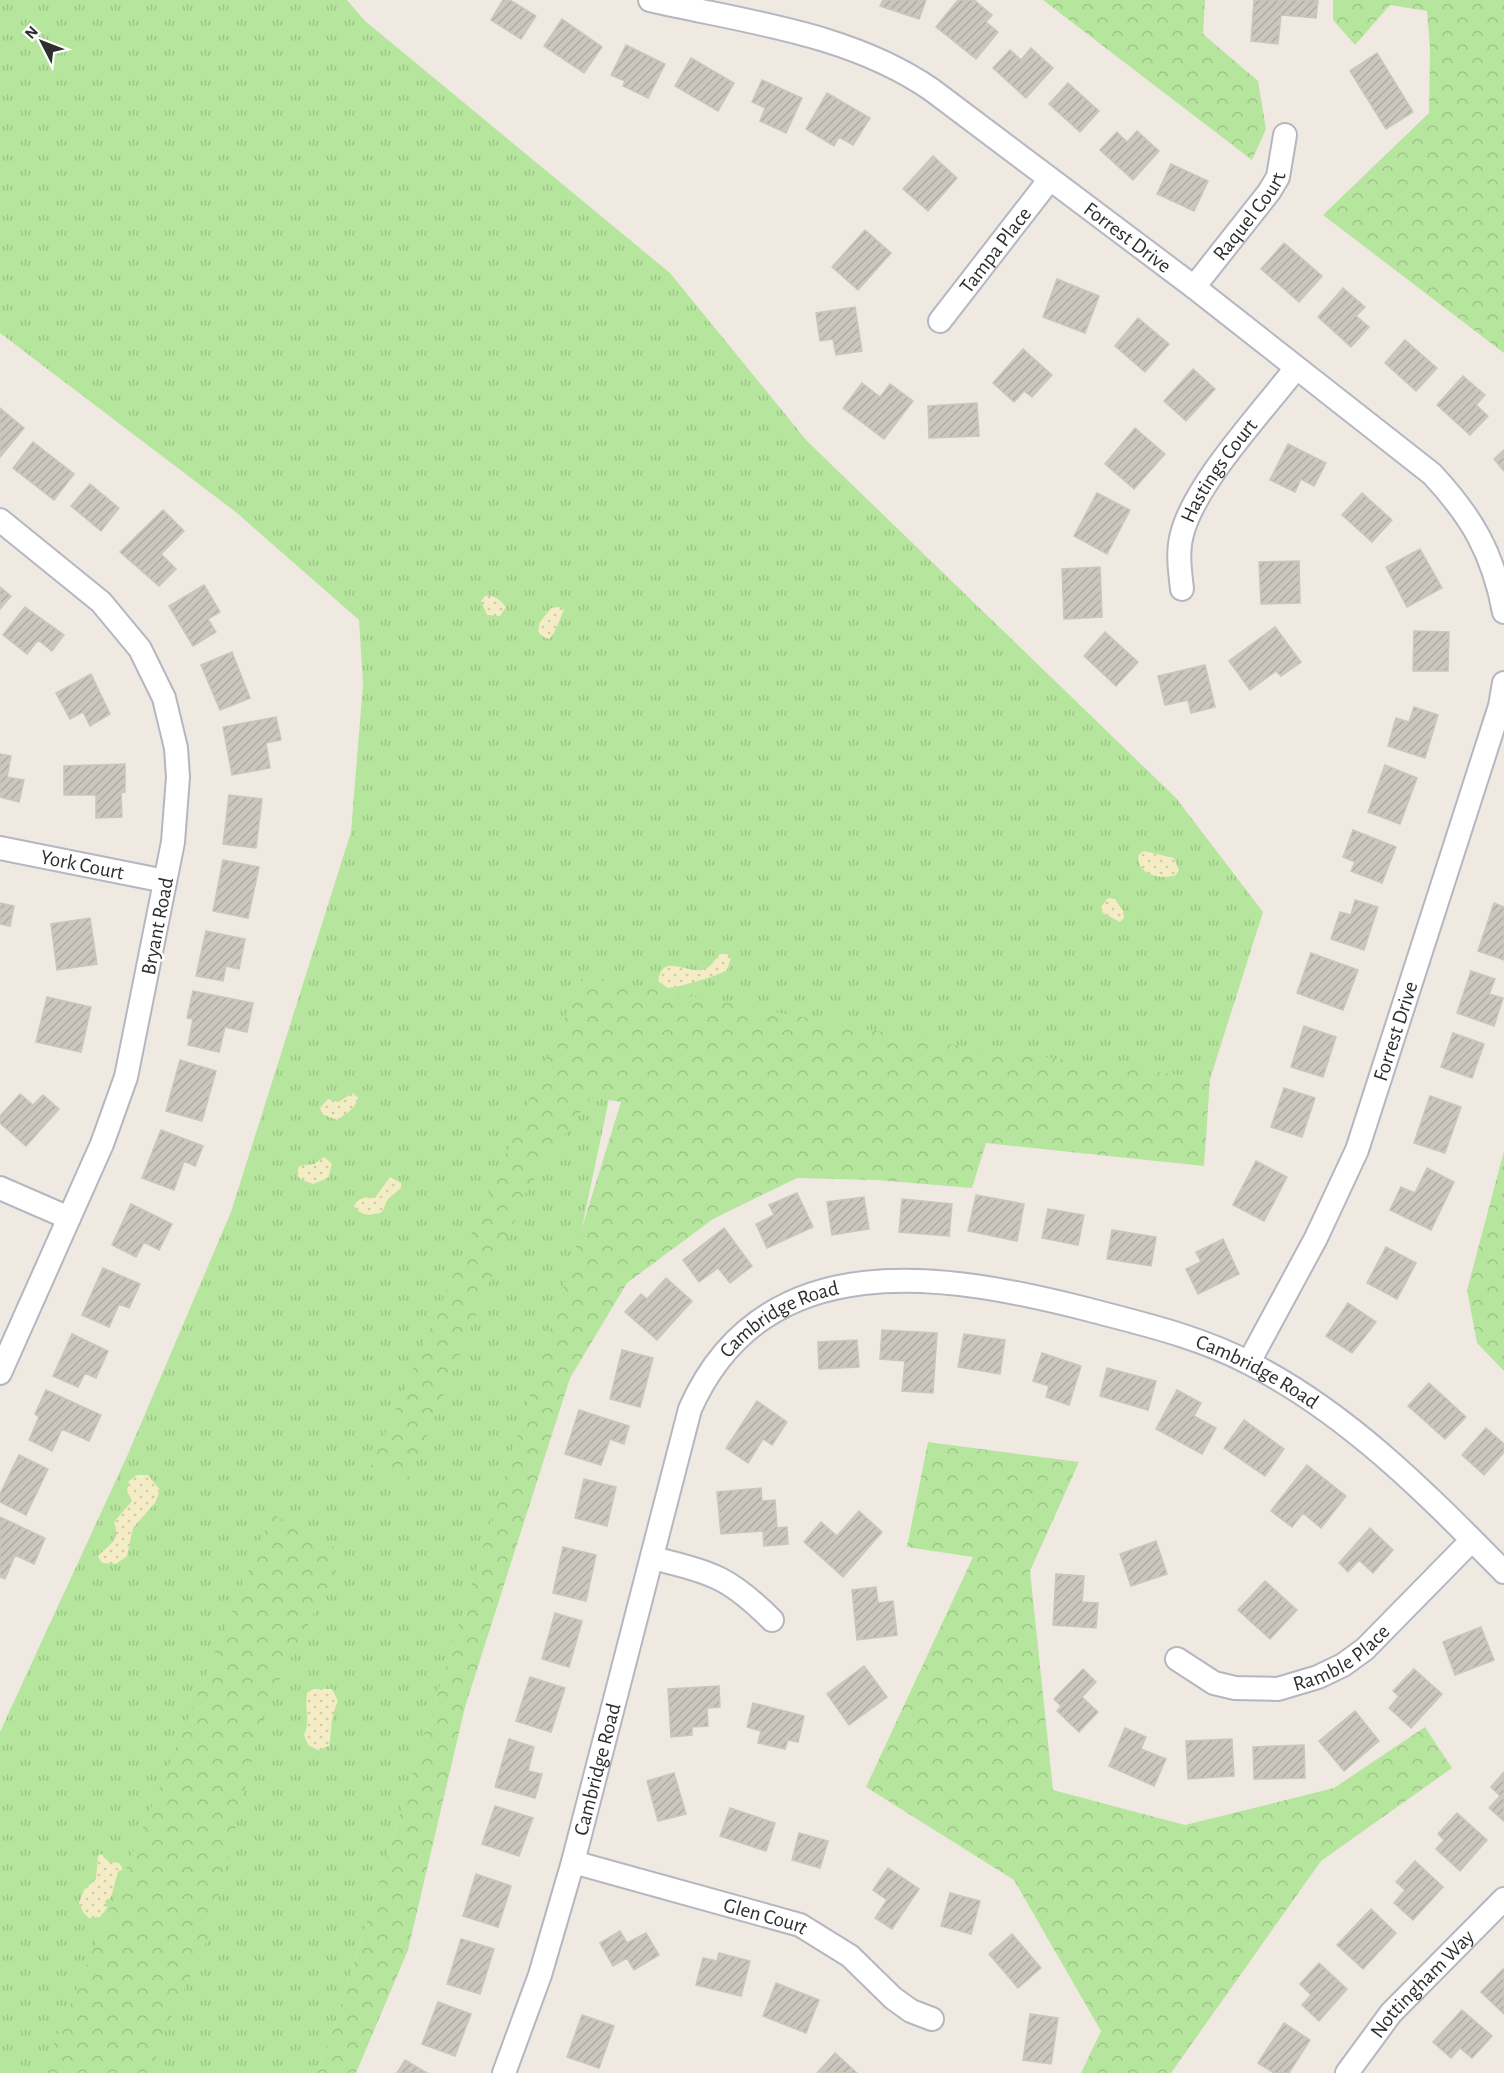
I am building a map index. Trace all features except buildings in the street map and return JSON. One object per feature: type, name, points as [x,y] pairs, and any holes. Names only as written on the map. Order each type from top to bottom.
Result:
[{"type":"street","name":"Forrest Drive","points":[[650,0],[843,45],[890,64],[932,90],[1194,287],[1415,459],[1455,499],[1485,548],[1498,579],[1504,612]]},
{"type":"street","name":"Raquel Court","points":[[1194,287],[1269,192],[1278,177],[1285,135]]},
{"type":"street","name":"Tampa Place","points":[[939,321],[1050,179]]},
{"type":"street","name":"Hastings Court","points":[[1182,589],[1179,559],[1181,537],[1187,517],[1203,488],[1296,368]]},
{"type":"street","name":"Bryant Road","points":[[0,520],[101,602],[140,649],[154,675],[170,722],[178,777],[173,842],[126,1077],[102,1144],[0,1373]]},
{"type":"street","name":"Forrest Drive","points":[[1249,1362],[1316,1238],[1357,1150],[1486,751],[1504,683]]},
{"type":"street","name":"York Court","points":[[0,848],[165,881]]},
{"type":"street","points":[[0,1188],[69,1218]]},
{"type":"street","name":"Cambridge Road","points":[[504,2073],[540,1975],[573,1862],[690,1409],[700,1386],[715,1363],[746,1331],[780,1307],[840,1285],[884,1281],[933,1282],[994,1288],[1157,1328],[1249,1362],[1356,1433],[1421,1489],[1504,1572]]},
{"type":"street","name":"Ramble Place","points":[[1177,1659],[1214,1683],[1235,1688],[1278,1689],[1318,1677],[1343,1665],[1365,1648],[1472,1540]]},
{"type":"street","points":[[653,1558],[705,1571],[726,1580],[744,1592],[772,1620]]},
{"type":"street","name":"Glen Court","points":[[573,1862],[800,1925],[850,1956],[893,1998],[911,2011],[932,2019]]},
{"type":"street","name":"Nottingham Way","points":[[1347,2073],[1391,2013],[1504,1899]]},
{"type":"green space","points":[[0,0],[347,0],[365,21],[670,273],[807,441],[1176,798],[1263,912],[1210,1079],[1184,1076],[617,1061],[581,1232],[329,2043],[316,2073],[0,2073],[0,1732],[128,1454],[231,1212],[351,832],[363,684],[359,620],[237,513],[0,333]]},
{"type":"green space","points":[[1043,0],[1205,0],[1203,34],[1258,81],[1266,129],[1252,160]]},
{"type":"green space","points":[[1333,0],[1504,0],[1504,353],[1323,215],[1429,113],[1430,49],[1427,11],[1390,5],[1355,45],[1333,20]]},
{"type":"green space","points":[[583,976],[947,1044],[1210,1079],[1204,1166],[986,1143],[972,1188],[877,1180],[797,1178],[713,1219],[627,1283],[570,1378],[465,1707],[408,1950],[356,2073],[316,2073],[329,2043],[621,1102],[591,1097],[527,1190],[406,1486],[370,1468]]},
{"type":"green space","points":[[1504,1151],[1504,1371],[1477,1343],[1467,1290]]},
{"type":"green space","points":[[928,1442],[1079,1462],[1030,1571],[1053,1790],[1185,1825],[1334,1788],[1425,1727],[1452,1768],[1321,1861],[1171,2073],[1081,2073],[1101,2031],[1014,1880],[866,1787],[973,1557],[907,1547]]},
{"type":"green space","points":[[272,1514],[345,1553],[265,1708],[208,1938],[164,2033],[151,2073],[42,2073]]},
{"type":"sand","points":[[485,596],[497,598],[506,607],[500,616],[487,615],[481,601]]},
{"type":"sand","points":[[559,607],[564,610],[554,633],[549,639],[542,636],[538,631],[540,622],[551,608]]},
{"type":"sand","points":[[1144,851],[1174,858],[1179,870],[1176,875],[1163,877],[1145,871],[1139,861],[1139,854]]},
{"type":"sand","points":[[1108,898],[1115,899],[1123,911],[1124,918],[1120,922],[1103,913],[1101,907]]},
{"type":"sand","points":[[720,954],[727,954],[731,958],[727,970],[723,972],[668,988],[658,981],[664,968],[675,966],[702,970],[710,966]]},
{"type":"sand","points":[[353,1093],[358,1098],[357,1102],[344,1116],[337,1120],[322,1114],[320,1108],[328,1099],[338,1102]]},
{"type":"sand","points":[[324,1157],[332,1164],[328,1178],[313,1184],[300,1179],[297,1174],[299,1166],[314,1164]]},
{"type":"sand","points":[[390,1177],[401,1183],[401,1188],[388,1199],[382,1212],[366,1215],[357,1210],[354,1206],[358,1200],[366,1197],[375,1198]]},
{"type":"sand","points":[[137,1475],[148,1475],[160,1490],[155,1503],[133,1528],[127,1556],[116,1564],[102,1563],[98,1556],[115,1538],[114,1522],[132,1501],[127,1491],[129,1481]]},
{"type":"sand","points":[[313,1689],[332,1689],[338,1701],[332,1719],[329,1746],[318,1750],[308,1745],[304,1735],[307,1724],[307,1693]]},
{"type":"sand","points":[[101,1854],[109,1862],[119,1863],[123,1869],[118,1872],[111,1897],[105,1901],[107,1908],[100,1917],[89,1918],[79,1903],[84,1890],[96,1879],[98,1856]]}]
